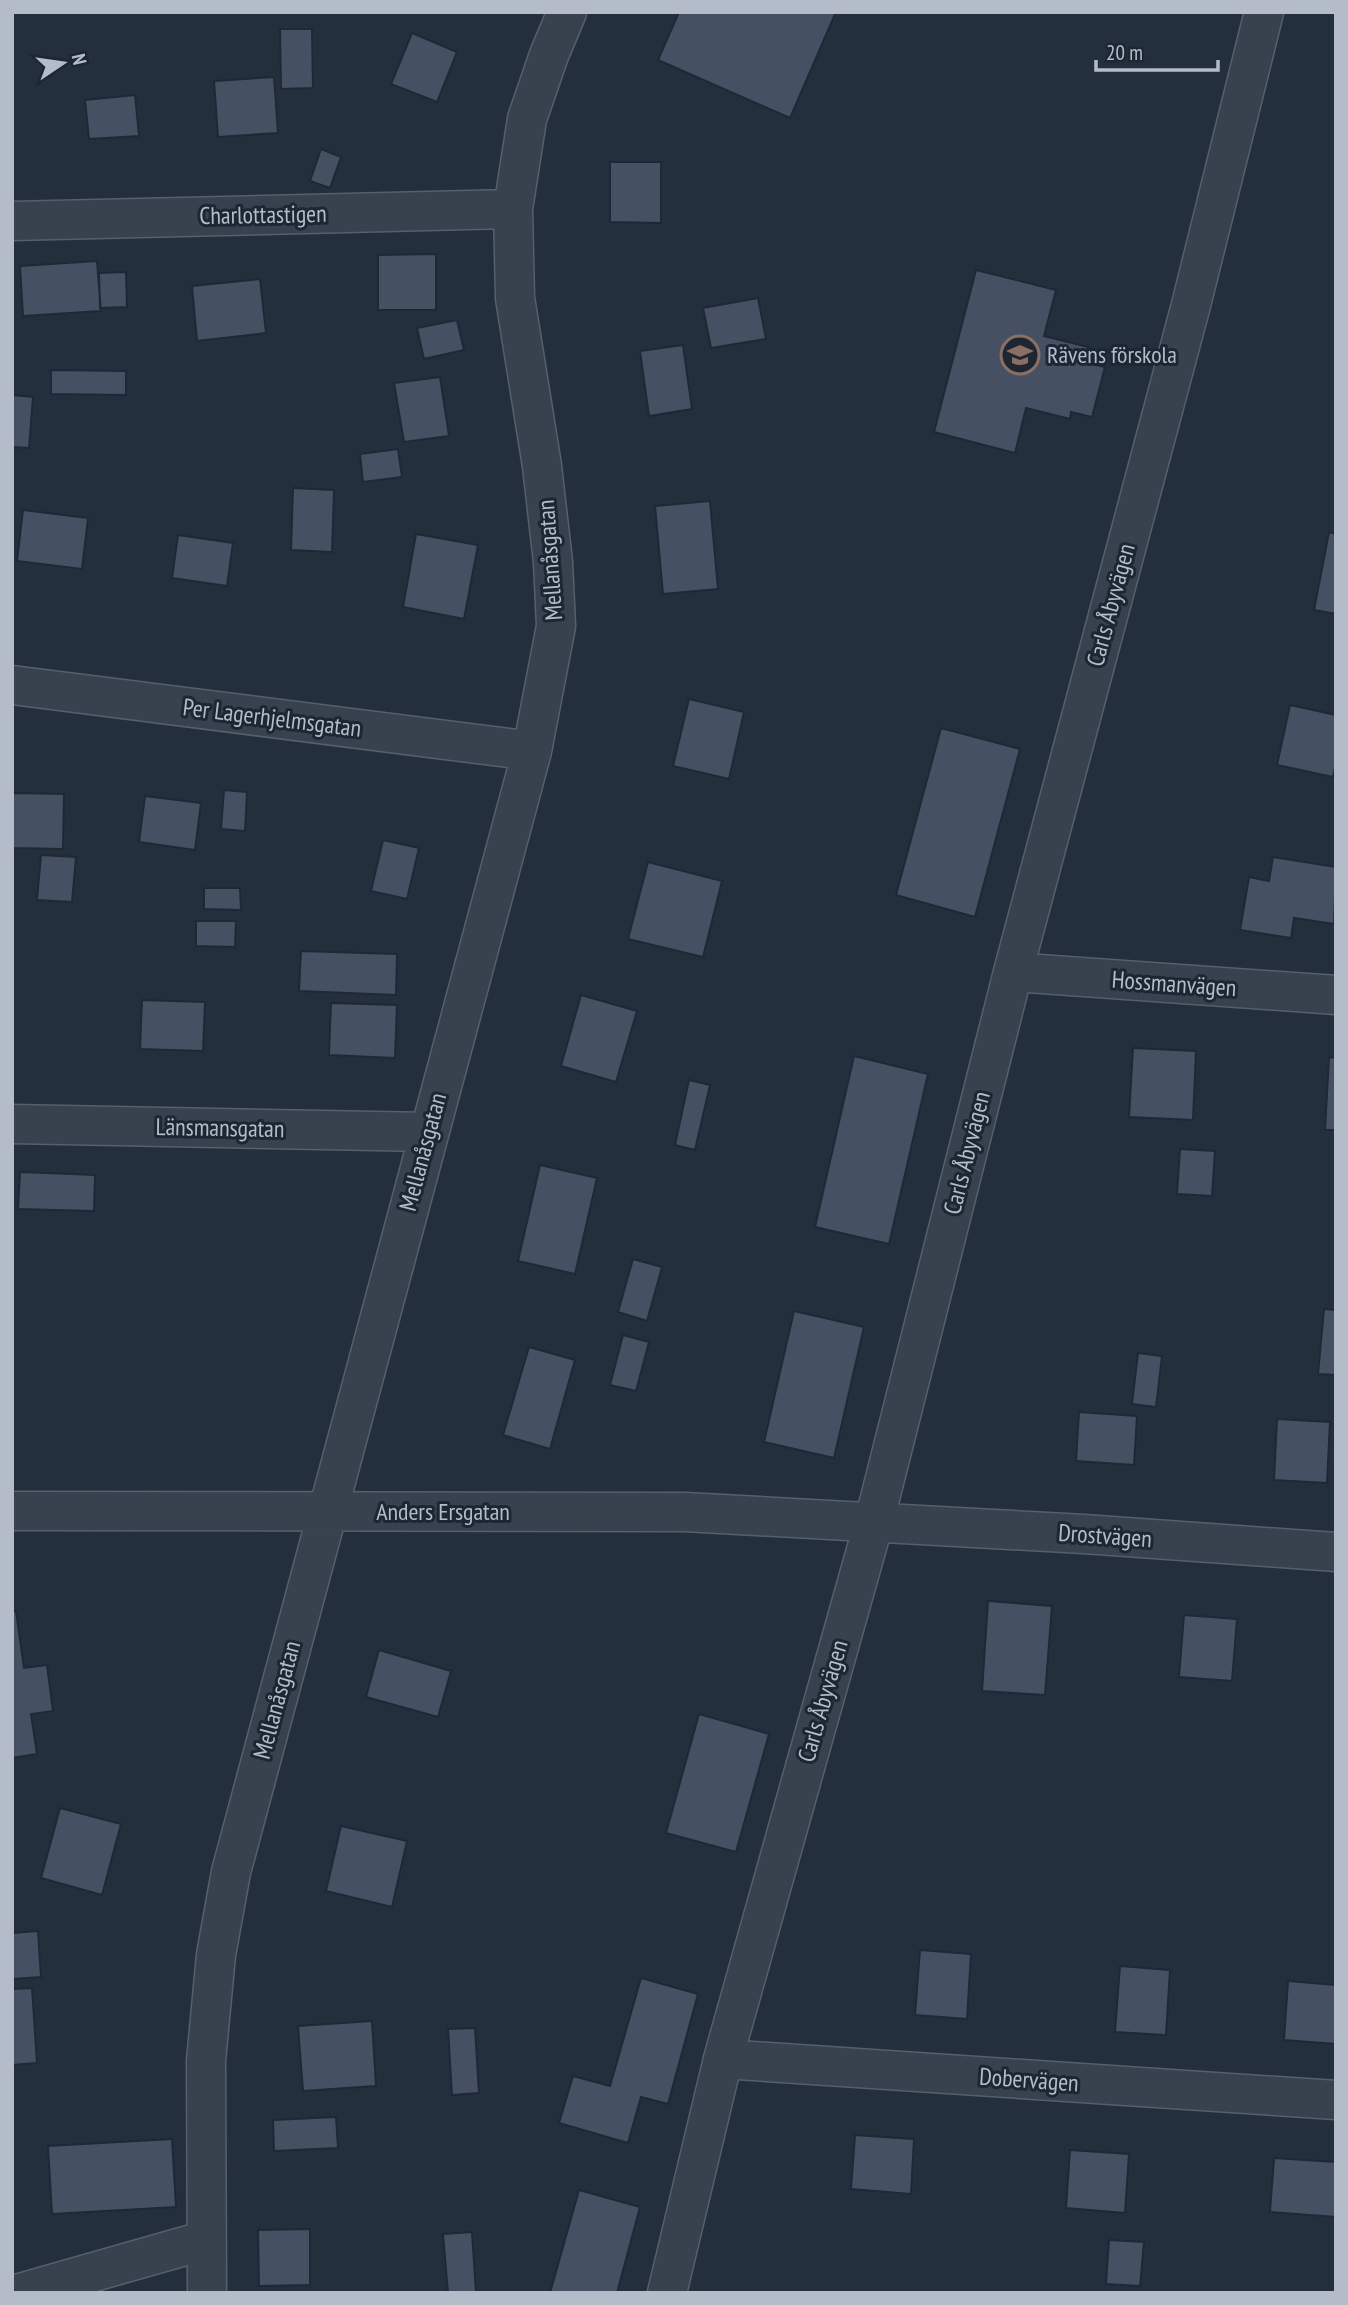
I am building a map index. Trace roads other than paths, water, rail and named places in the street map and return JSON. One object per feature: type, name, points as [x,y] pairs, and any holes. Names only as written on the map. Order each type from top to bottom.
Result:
[{"type":"street","name":"Mellanåsgatan","points":[[207,2293],[206,2061],[216,1955],[231,1872],[532,751],[556,626],[553,562],[543,480],[515,298],[513,209],[527,119],[567,12]]},
{"type":"street","name":"Carls Åbyvägen","points":[[667,2293],[723,2059],[874,1522],[1013,972],[1191,305],[1264,12]]},
{"type":"street","name":"Charlottastigen","points":[[12,221],[513,209]]},
{"type":"street","name":"Per Lagerhjelmsgatan","points":[[12,685],[532,751]]},
{"type":"street","name":"Hossmanvägen","points":[[1013,972],[1336,995]]},
{"type":"street","name":"Länsmansgatan","points":[[12,1124],[429,1132]]},
{"type":"street","name":"Anders Ersgatan","points":[[12,1511],[685,1512],[874,1522]]},
{"type":"street","name":"Drostvägen","points":[[874,1522],[1336,1552]]},
{"type":"street","name":"Dobervägen","points":[[723,2059],[1336,2100]]},
{"type":"street","points":[[20,2293],[206,2240]]},
{"type":"place","name":"Rävens förskola","points":[[1020,355]]}]
